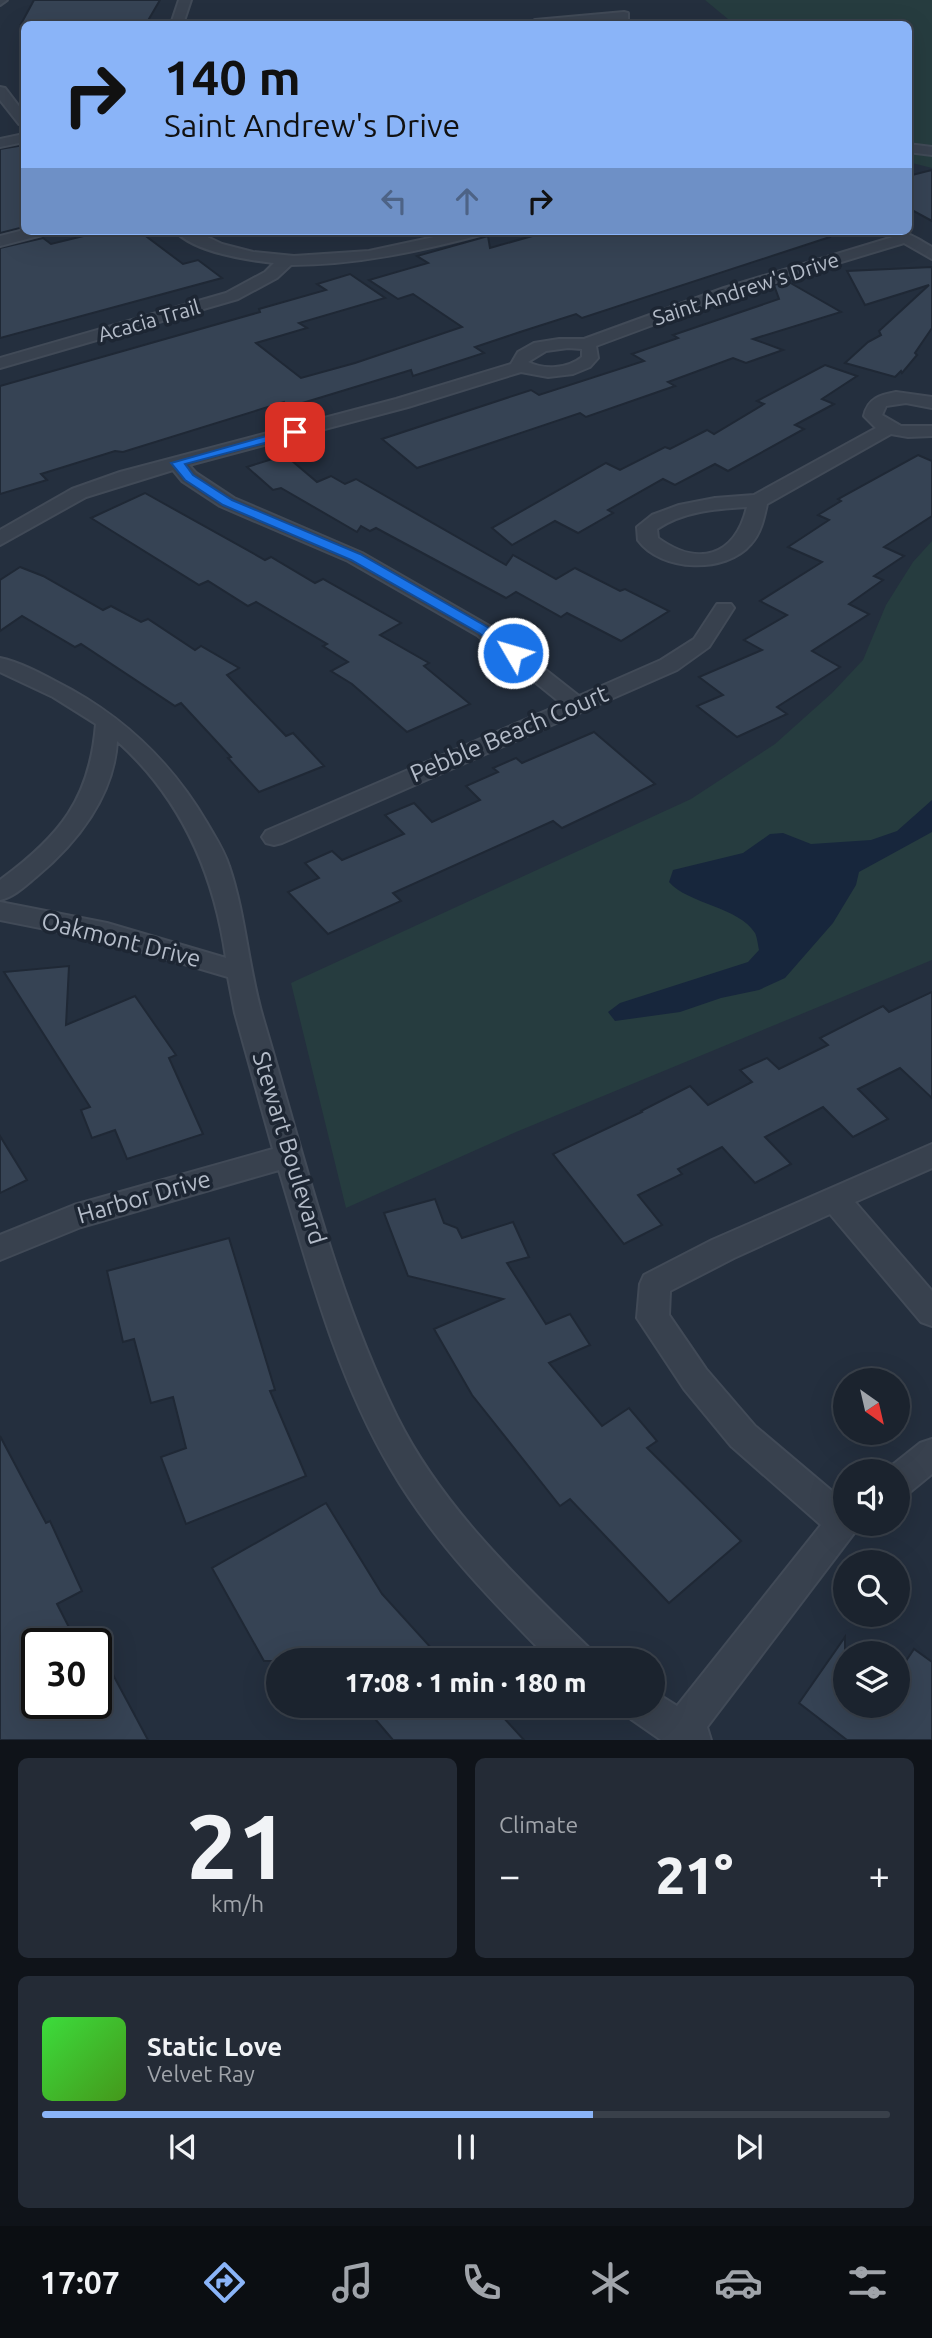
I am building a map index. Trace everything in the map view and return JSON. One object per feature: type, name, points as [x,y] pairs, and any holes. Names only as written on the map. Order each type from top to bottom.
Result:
[{"type":"street","points":[[178,21],[185,0]]},
{"type":"street","points":[[568,21],[624,16]]},
{"type":"street","points":[[0,91],[21,117]]},
{"type":"street","points":[[0,143],[21,139]]},
{"type":"street","points":[[912,148],[932,151]]},
{"type":"street","points":[[0,241],[25,235]]},
{"type":"street","points":[[189,235],[226,249],[288,259],[366,258],[463,235]]},
{"type":"street","name":"Saint Andrew's Drive","points":[[521,368],[519,362],[522,357],[539,348],[561,343],[586,344],[730,291],[897,235]]},
{"type":"street","points":[[902,235],[932,254]]},
{"type":"street","name":"Acacia Trail","points":[[0,363],[232,296],[255,286],[288,259]]},
{"type":"street","name":"Saint Andrew's Drive","points":[[0,539],[42,512],[79,493],[127,476],[402,403],[521,368],[542,372],[573,369],[590,358],[590,349],[586,344]]},
{"type":"street","points":[[931,400],[901,397],[878,403],[873,409],[873,416],[889,428],[904,432],[932,431]]},
{"type":"street","points":[[758,501],[750,531],[743,542],[713,559],[681,558],[665,553],[648,540],[647,527],[669,514],[713,505],[758,501],[889,428]]},
{"type":"street","points":[[177,463],[189,477],[227,502],[355,557],[484,631],[577,705]]},
{"type":"street","name":"Pebble Beach Court","points":[[274,837],[669,665],[702,643],[724,608]]},
{"type":"street","name":"Stewart Boulevard","points":[[0,664],[66,695],[107,722],[137,745],[159,767],[184,801],[216,863],[241,972],[244,1000],[290,1155],[358,1364],[386,1427],[429,1497],[499,1585],[563,1648]]},
{"type":"street","points":[[0,892],[46,856],[69,831],[85,806],[104,760],[107,722]]},
{"type":"street","name":"Oakmont Drive","points":[[0,911],[107,932],[241,972]]},
{"type":"street","name":"Harbor Drive","points":[[0,1248],[74,1217],[290,1155]]},
{"type":"street","points":[[833,1512],[743,1436],[695,1379],[653,1318],[655,1284],[723,1249],[932,1155]]},
{"type":"street","points":[[835,1199],[932,1314]]},
{"type":"street","points":[[910,1471],[932,1454]]},
{"type":"street","points":[[662,1718],[687,1735],[833,1536]]},
{"type":"green space","points":[[705,0],[932,0],[932,168],[912,163],[912,21],[730,21]]},
{"type":"green space","points":[[932,541],[932,960],[516,1132],[346,1208],[291,983],[691,799],[775,744],[832,693],[863,660],[886,605],[913,562]]},
{"type":"water","points":[[932,800],[932,832],[859,872],[856,885],[833,923],[785,978],[759,990],[721,998],[680,1012],[615,1021],[608,1012],[620,1003],[748,962],[759,950],[755,933],[747,924],[726,911],[688,896],[669,882],[673,870],[743,853],[770,834],[783,833],[811,844],[871,840],[897,831]]},
{"type":"building","points":[[34,0],[160,0],[148,21],[23,21]]},
{"type":"building","points":[[21,146],[21,228],[0,233],[0,149]]},
{"type":"building","points":[[932,170],[932,221],[912,210],[912,175]]},
{"type":"building","points":[[88,235],[144,235],[183,264],[198,260],[222,278],[0,338],[0,248],[43,238],[51,244]]},
{"type":"building","points":[[536,235],[830,237],[582,318],[576,314],[475,347],[484,353],[413,376],[411,370],[286,408],[284,402],[123,452],[115,451],[41,474],[47,480],[0,494],[0,386],[260,312],[259,309],[326,290],[317,284],[350,274],[385,298],[299,323],[307,328],[256,343],[301,378],[355,363],[462,327],[413,294],[398,299],[369,280],[428,263],[417,256],[488,236],[490,248]]},
{"type":"building","points":[[932,267],[932,328],[915,353],[917,355],[902,373],[901,371],[895,377],[845,363],[868,342],[881,335],[879,331],[929,285],[865,305],[847,271]]},
{"type":"building","points":[[787,281],[841,312],[753,339],[783,350],[746,363],[733,358],[668,382],[675,386],[586,417],[580,413],[417,468],[382,439],[531,390],[539,395],[644,361],[632,354],[678,338],[673,335],[779,299],[774,285]]},
{"type":"building","points":[[825,365],[857,376],[822,399],[834,404],[795,425],[804,429],[728,471],[715,464],[675,485],[663,479],[608,510],[613,513],[578,533],[555,521],[512,545],[492,528],[606,463],[620,470],[707,430],[714,434],[764,404],[757,401]]},
{"type":"building","points":[[285,455],[317,482],[331,476],[345,484],[356,479],[506,565],[513,555],[556,579],[575,568],[620,591],[625,589],[669,611],[621,641],[567,613],[561,617],[516,592],[506,598],[376,528],[370,531],[361,526],[357,532],[281,488],[273,490],[247,467]]},
{"type":"building","points":[[918,455],[932,461],[932,516],[884,547],[904,556],[874,576],[883,580],[849,604],[869,614],[812,651],[840,667],[777,707],[787,714],[737,737],[697,706],[723,695],[699,677],[762,650],[744,640],[787,615],[760,601],[822,562],[788,547],[829,520],[818,515],[841,501],[838,499]]},
{"type":"building","points":[[145,493],[265,560],[271,557],[315,583],[323,579],[401,623],[380,635],[429,663],[424,666],[470,704],[407,732],[352,684],[331,671],[348,662],[323,646],[327,644],[256,602],[248,606],[208,581],[199,585],[91,518]]},
{"type":"building","points":[[20,567],[43,576],[103,610],[111,606],[141,622],[148,619],[195,650],[201,646],[239,668],[227,675],[286,736],[293,733],[324,766],[259,792],[181,703],[175,706],[81,644],[75,647],[22,616],[0,631],[0,580]]},
{"type":"building","points":[[594,732],[655,784],[562,828],[553,821],[393,893],[401,901],[328,934],[288,892],[319,878],[305,863],[332,851],[342,860],[404,834],[385,815],[414,803],[432,822],[480,800],[466,786],[498,772],[493,768],[516,758],[522,763]]},
{"type":"building","points":[[69,966],[66,1025],[135,996],[176,1055],[169,1058],[203,1134],[127,1159],[115,1130],[92,1138],[81,1110],[90,1107],[4,972]]},
{"type":"building","points":[[932,992],[932,1098],[900,1068],[858,1089],[888,1119],[853,1137],[823,1107],[765,1137],[791,1164],[755,1183],[722,1147],[678,1169],[682,1174],[638,1195],[662,1225],[624,1244],[553,1154],[690,1086],[708,1105],[752,1082],[740,1070],[767,1058],[779,1069],[828,1045],[820,1038],[883,1006],[889,1012]]},
{"type":"building","points":[[0,1136],[27,1180],[0,1193]]},
{"type":"building","points":[[435,1199],[444,1223],[457,1228],[462,1238],[513,1222],[529,1257],[507,1263],[546,1324],[570,1314],[590,1345],[549,1363],[602,1426],[629,1408],[657,1441],[647,1448],[741,1541],[669,1603],[570,1499],[560,1506],[472,1395],[434,1329],[503,1299],[408,1276],[384,1213]]},
{"type":"building","points":[[229,1238],[275,1390],[270,1391],[306,1476],[186,1524],[161,1457],[186,1448],[173,1397],[151,1403],[134,1339],[123,1342],[107,1271]]},
{"type":"building","points":[[0,1436],[46,1523],[50,1521],[82,1591],[57,1604],[69,1628],[21,1628],[21,1719],[112,1719],[112,1673],[148,1740],[0,1740]]},
{"type":"building","points":[[326,1503],[382,1594],[431,1648],[266,1648],[264,1661],[212,1568]]},
{"type":"building","points":[[914,1649],[932,1662],[932,1740],[847,1740],[799,1703],[833,1654],[833,1718],[910,1718],[910,1655]]},
{"type":"building","points":[[374,1718],[504,1718],[524,1740],[393,1740]]},
{"type":"route","points":[[295,432],[177,463],[189,477],[227,502],[256,517],[355,557],[484,631],[513,653]]}]
